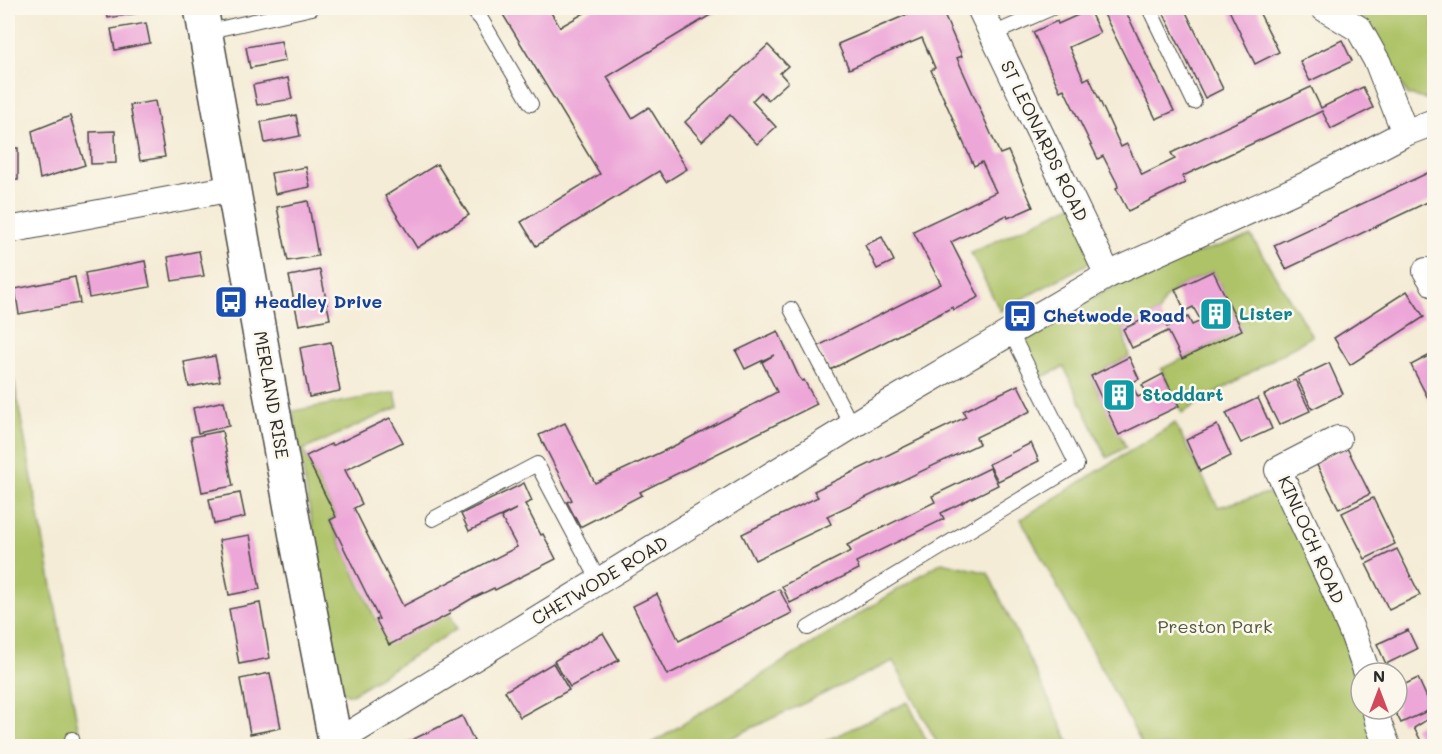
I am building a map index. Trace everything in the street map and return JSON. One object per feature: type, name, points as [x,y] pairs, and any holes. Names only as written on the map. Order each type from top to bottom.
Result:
[{"type":"street","name":"ST LEONARDS ROAD","points":[[980,8],[1108,275]]},
{"type":"street","points":[[1324,8],[1359,29],[1378,63],[1405,133]]},
{"type":"street","name":"MERLAND RISE","points":[[203,20],[335,745]]},
{"type":"street","name":"CHETWODE ROAD","points":[[335,745],[852,426],[1108,275],[1306,185],[1405,133],[1434,122]]},
{"type":"street","points":[[8,230],[233,188]]},
{"type":"street","name":"KINLOCH ROAD","points":[[1338,439],[1278,470],[1346,617],[1363,661]]},
{"type":"street","points":[[1378,721],[1387,747]]},
{"type":"lane","points":[[203,20],[312,8]]},
{"type":"lane","points":[[471,8],[481,19],[531,104]]},
{"type":"lane","points":[[993,34],[1052,8]]},
{"type":"lane","points":[[1149,8],[1194,102]]},
{"type":"lane","points":[[791,309],[852,426]]},
{"type":"lane","points":[[808,628],[1077,465],[1011,333]]},
{"type":"lane","points":[[433,519],[537,464],[599,581]]},
{"type":"green space","points":[[1381,8],[1430,8],[1434,17],[1434,95],[1425,99],[1408,95],[1359,19]]},
{"type":"green space","points":[[1074,204],[1100,257],[1000,311],[971,253]]},
{"type":"green space","points":[[1251,236],[1312,336],[1182,413],[1161,369],[1242,330],[1213,271],[1175,289],[1164,300],[1159,312],[1123,329],[1129,357],[1091,376],[1126,447],[1107,458],[1064,367],[1035,380],[1016,343],[1148,269]]},
{"type":"green space","points":[[14,381],[79,733],[72,739],[8,746],[8,382]]},
{"type":"green space","points":[[395,392],[398,407],[303,450],[336,517],[330,520],[376,620],[449,612],[457,629],[352,694],[347,694],[340,689],[293,411]]},
{"type":"green space","name":"Preston Park","points":[[1175,423],[1218,507],[1268,493],[1298,511],[1356,661],[1349,661],[1349,721],[1380,721],[1390,746],[1143,746],[1021,519]]},
{"type":"green space","points":[[942,562],[988,573],[1071,746],[939,746],[893,661],[714,746],[648,746]]},
{"type":"green space","points":[[908,702],[929,746],[815,746]]},
{"type":"building","points":[[106,8],[138,8],[139,13],[108,18]]},
{"type":"building","points":[[511,8],[548,8],[560,27],[593,8],[722,8],[607,77],[632,118],[649,107],[687,169],[666,182],[659,171],[536,246],[521,222],[600,174],[502,13]]},
{"type":"building","points":[[941,8],[962,56],[957,58],[1000,154],[1008,151],[1033,207],[1008,218],[1007,215],[951,242],[979,297],[954,310],[953,307],[830,370],[818,346],[941,284],[913,231],[996,192],[982,162],[974,166],[931,70],[935,68],[922,38],[849,69],[838,44],[913,12],[912,10]]},
{"type":"building","points":[[1101,8],[1124,8],[1174,111],[1156,119]]},
{"type":"building","points":[[1161,8],[1184,8],[1223,89],[1205,98]]},
{"type":"building","points":[[1228,8],[1257,8],[1279,52],[1255,64]]},
{"type":"building","points":[[1367,8],[1381,8],[1370,13]]},
{"type":"building","points":[[1089,10],[1100,33],[1069,47],[1084,80],[1089,77],[1121,147],[1127,144],[1142,175],[1175,159],[1171,153],[1311,87],[1321,108],[1363,87],[1373,108],[1331,129],[1322,111],[1183,176],[1185,183],[1128,211],[1103,156],[1098,159],[1064,89],[1060,91],[1033,32]]},
{"type":"building","points":[[146,23],[150,43],[115,50],[111,29]]},
{"type":"building","points":[[1342,40],[1352,61],[1310,81],[1300,61]]},
{"type":"building","points":[[281,41],[285,61],[250,68],[246,47]]},
{"type":"building","points":[[768,45],[788,66],[780,73],[788,82],[768,100],[761,92],[752,101],[776,127],[757,144],[730,115],[702,141],[685,122]]},
{"type":"building","points":[[288,78],[292,99],[257,105],[253,85]]},
{"type":"building","points":[[155,101],[165,157],[140,161],[130,105]]},
{"type":"building","points":[[296,115],[300,136],[265,143],[261,122]]},
{"type":"building","points":[[70,116],[85,165],[40,179],[32,131]]},
{"type":"building","points":[[115,131],[116,163],[91,164],[90,132]]},
{"type":"building","points":[[8,148],[18,148],[18,180],[8,180]]},
{"type":"building","points":[[437,164],[469,215],[417,248],[385,196]]},
{"type":"building","points":[[306,167],[310,187],[275,194],[271,173]]},
{"type":"building","points":[[1434,170],[1434,199],[1286,269],[1274,245]]},
{"type":"building","points":[[308,201],[318,256],[288,261],[277,207]]},
{"type":"building","points":[[882,237],[894,261],[877,269],[865,245]]},
{"type":"building","points":[[199,251],[204,276],[172,281],[168,257]]},
{"type":"building","points":[[145,261],[150,287],[89,298],[85,273]]},
{"type":"building","points":[[320,270],[330,319],[299,325],[289,276]]},
{"type":"building","name":"Lister","points":[[1213,271],[1242,330],[1182,359],[1168,331],[1132,348],[1123,329],[1159,312],[1167,327],[1188,317],[1192,325],[1201,321],[1193,307],[1185,311],[1175,289]]},
{"type":"building","points":[[75,277],[80,303],[19,314],[15,289]]},
{"type":"building","points":[[1407,291],[1424,317],[1350,365],[1334,338]]},
{"type":"building","points":[[778,331],[799,377],[802,381],[804,380],[817,404],[640,492],[642,495],[580,527],[567,502],[572,500],[539,435],[565,423],[595,483],[674,446],[777,392],[762,362],[774,355],[745,369],[736,351]]},
{"type":"building","points":[[331,342],[340,391],[309,397],[300,348]]},
{"type":"building","points":[[1434,353],[1434,405],[1432,406],[1411,365]]},
{"type":"building","points":[[215,356],[220,381],[189,387],[184,362]]},
{"type":"building","name":"Stoddart","points":[[1129,357],[1139,379],[1131,383],[1138,397],[1147,393],[1142,385],[1163,374],[1179,406],[1119,435],[1091,376]]},
{"type":"building","points":[[1329,363],[1343,394],[1312,409],[1297,378]]},
{"type":"building","points":[[1295,380],[1310,411],[1279,425],[1264,395]]},
{"type":"building","points":[[1018,385],[1031,411],[976,437],[979,444],[827,516],[831,524],[755,560],[742,534],[818,497],[814,491],[966,417],[963,411]]},
{"type":"building","points":[[1258,398],[1272,429],[1241,443],[1226,413]]},
{"type":"building","points":[[224,401],[229,426],[198,433],[193,408]]},
{"type":"building","points":[[390,418],[403,442],[345,470],[362,504],[354,508],[403,606],[517,547],[501,517],[516,509],[469,531],[461,514],[524,483],[532,501],[525,504],[556,559],[495,590],[494,588],[471,599],[449,612],[450,614],[389,645],[376,620],[379,619],[330,520],[336,517],[306,456]]},
{"type":"building","points":[[1217,425],[1231,456],[1200,471],[1186,440]]},
{"type":"building","points":[[222,431],[233,486],[202,492],[191,437]]},
{"type":"building","points":[[1031,443],[1039,461],[998,481],[989,464]]},
{"type":"building","points":[[1347,448],[1370,494],[1339,509],[1316,463]]},
{"type":"building","points":[[990,468],[998,485],[941,513],[944,519],[856,562],[859,569],[790,603],[782,586],[851,551],[847,545],[935,502],[932,496]]},
{"type":"building","points":[[240,493],[245,517],[214,524],[209,499]]},
{"type":"building","points":[[1373,498],[1395,544],[1365,559],[1342,513]]},
{"type":"building","points":[[250,535],[260,589],[229,595],[219,540]]},
{"type":"building","points":[[1397,549],[1420,595],[1389,610],[1366,564]]},
{"type":"building","points":[[779,589],[792,613],[667,675],[633,606],[657,594],[679,641]]},
{"type":"building","points":[[260,603],[270,658],[239,664],[229,609]]},
{"type":"building","points":[[1408,630],[1417,649],[1392,661],[1385,661],[1377,644]]},
{"type":"building","points":[[603,633],[619,660],[570,687],[554,661]]},
{"type":"building","points":[[553,663],[569,690],[520,717],[505,691]]},
{"type":"building","points":[[270,673],[281,728],[250,734],[240,679]]},
{"type":"building","points":[[1418,678],[1432,709],[1409,719],[1409,682]]},
{"type":"building","points":[[462,716],[474,741],[464,746],[399,746]]},
{"type":"building","points":[[1431,717],[1434,723],[1434,746],[1424,746],[1414,728]]},
{"type":"place","name":"Headley Drive","points":[[231,302]]},
{"type":"place","name":"Lister","points":[[1216,314]]},
{"type":"place","name":"Chetwode Road","points":[[1020,316]]},
{"type":"place","name":"Stoddart","points":[[1119,395]]}]
